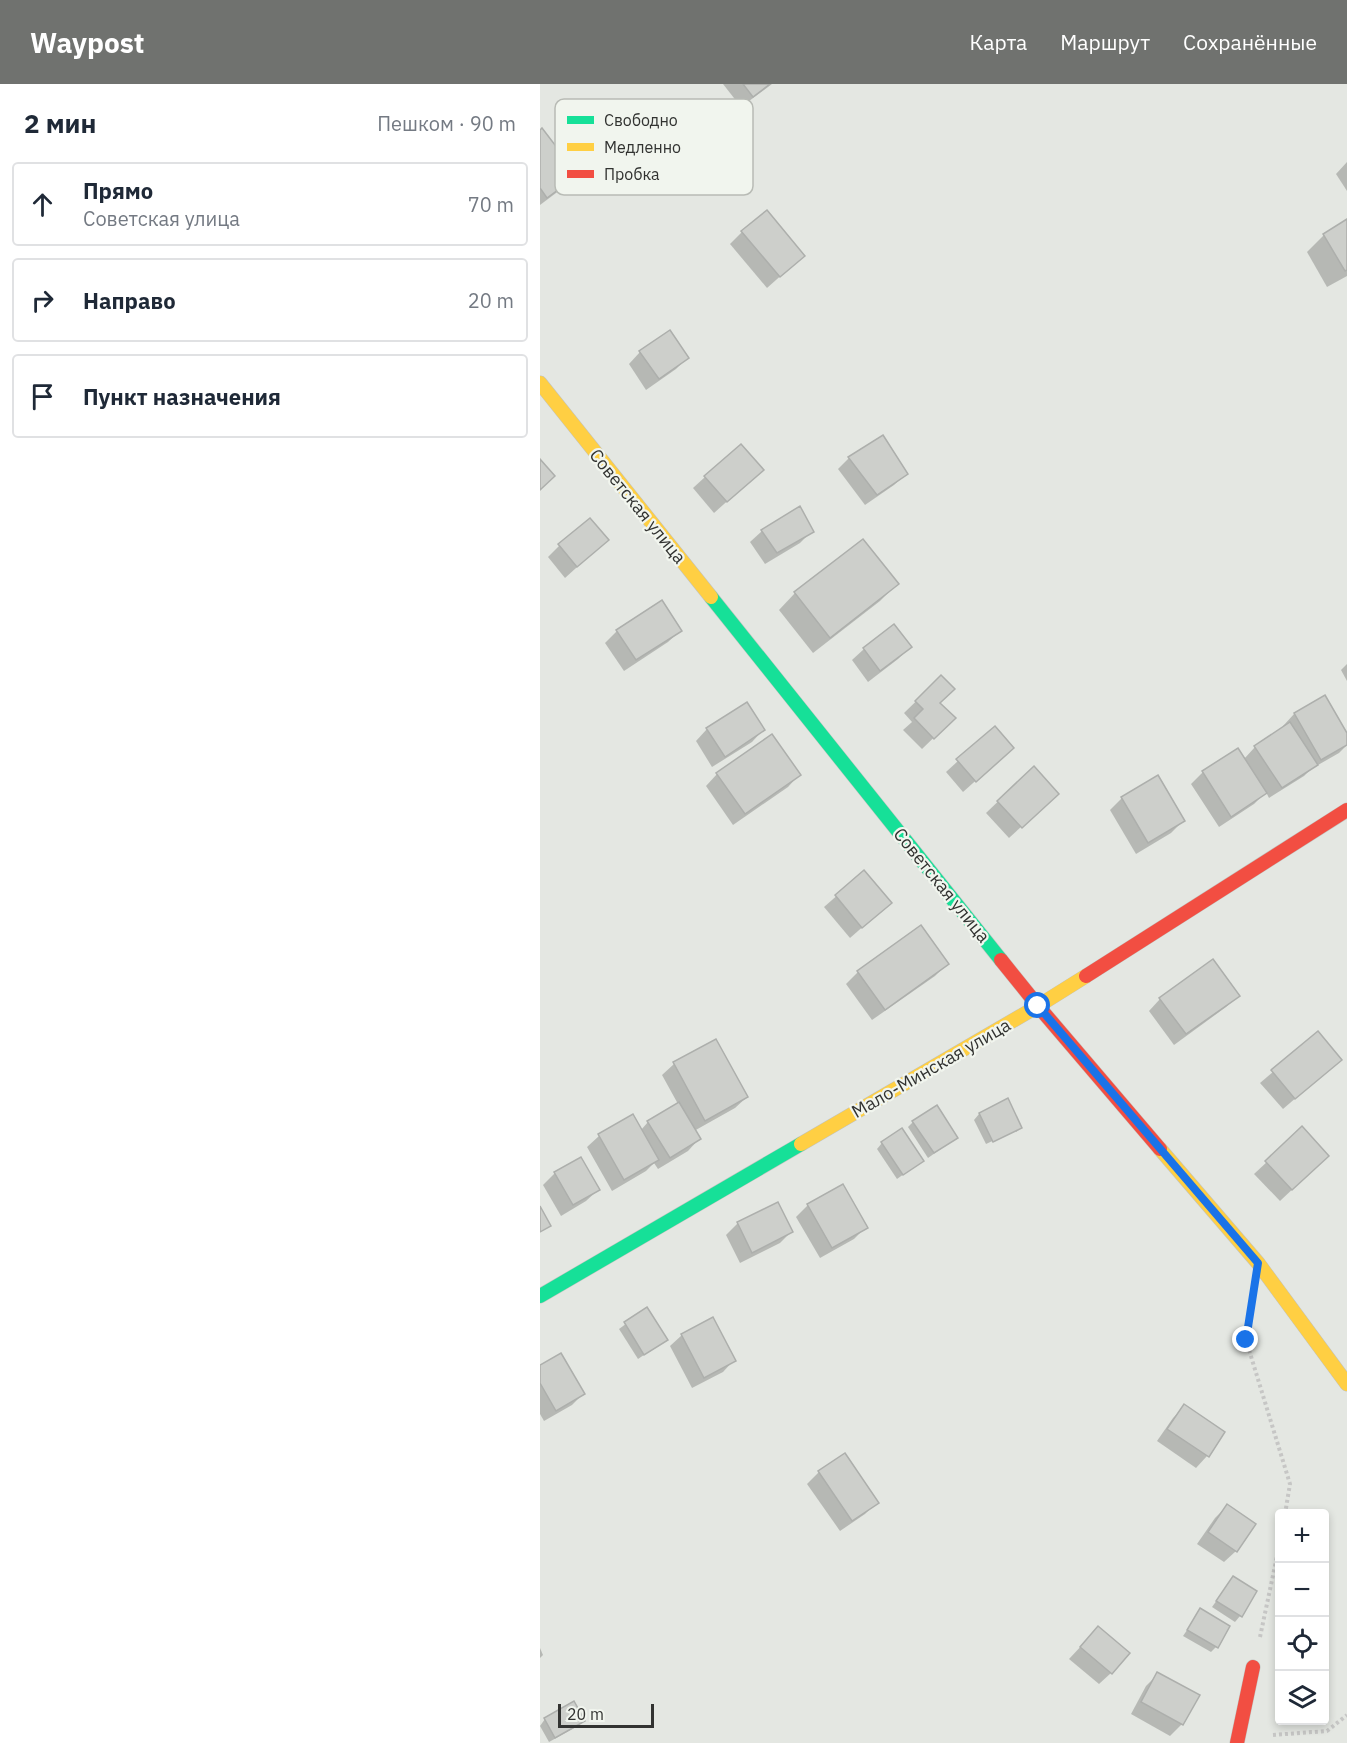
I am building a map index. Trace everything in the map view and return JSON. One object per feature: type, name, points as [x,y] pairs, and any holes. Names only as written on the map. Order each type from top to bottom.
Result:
[{"type":"street","name":"Советская улица","points":[[540,383],[1038,1006],[1258,1263],[1347,1384]]},
{"type":"street","name":"Мало-Минская улица","points":[[540,1296],[1038,1006],[1347,810]]},
{"type":"street","points":[[1238,1740],[1253,1667]]},
{"type":"path","points":[[1251,1307],[1246,1340],[1290,1485],[1286,1509]]},
{"type":"path","points":[[1253,1667],[1275,1563]]},
{"type":"path","points":[[1238,1740],[1327,1731],[1347,1715]]},
{"type":"building","points":[[743,84],[770,84],[753,97]]},
{"type":"building","points":[[542,128],[555,145],[555,192],[547,198],[540,188],[540,130]]},
{"type":"building","points":[[767,210],[805,256],[780,277],[741,231]]},
{"type":"building","points":[[1347,219],[1347,270],[1345,271],[1323,234]]},
{"type":"building","points":[[670,330],[689,358],[659,379],[639,351]]},
{"type":"building","points":[[883,435],[908,474],[877,495],[848,457]]},
{"type":"building","points":[[741,444],[764,470],[727,502],[704,476]]},
{"type":"building","points":[[540,459],[555,476],[540,490]]},
{"type":"building","points":[[800,506],[814,532],[777,553],[761,530]]},
{"type":"building","points":[[590,518],[609,540],[577,567],[558,544]]},
{"type":"building","points":[[863,539],[899,584],[830,638],[794,592]]},
{"type":"building","points":[[662,600],[682,631],[636,660],[616,630]]},
{"type":"building","points":[[894,624],[912,647],[880,671],[863,648]]},
{"type":"building","points":[[941,675],[955,689],[940,703],[956,718],[934,739],[914,718],[923,709],[915,701]]},
{"type":"building","points":[[1325,695],[1347,733],[1347,745],[1321,760],[1294,713]]},
{"type":"building","points":[[747,702],[765,730],[725,757],[706,728]]},
{"type":"building","points":[[1290,722],[1318,765],[1282,788],[1254,746]]},
{"type":"building","points":[[995,726],[1014,748],[976,782],[956,759]]},
{"type":"building","points":[[772,734],[801,775],[745,814],[716,773]]},
{"type":"building","points":[[1238,748],[1267,793],[1231,817],[1202,771]]},
{"type":"building","points":[[1034,766],[1059,794],[1022,828],[997,801]]},
{"type":"building","points":[[1158,775],[1185,821],[1148,843],[1121,797]]},
{"type":"building","points":[[864,870],[892,903],[862,928],[835,895]]},
{"type":"building","points":[[921,925],[949,964],[885,1010],[857,971]]},
{"type":"building","points":[[1213,959],[1240,996],[1186,1034],[1159,998]]},
{"type":"building","points":[[1318,1031],[1342,1060],[1295,1099],[1271,1070]]},
{"type":"building","points":[[716,1039],[748,1097],[705,1121],[673,1062]]},
{"type":"building","points":[[1008,1098],[1022,1128],[993,1142],[979,1113]]},
{"type":"building","points":[[679,1102],[701,1139],[670,1158],[647,1121]]},
{"type":"building","points":[[937,1105],[958,1138],[934,1153],[912,1121]]},
{"type":"building","points":[[633,1114],[659,1160],[624,1180],[598,1134]]},
{"type":"building","points":[[1302,1126],[1329,1156],[1292,1190],[1265,1161]]},
{"type":"building","points":[[902,1128],[924,1161],[903,1175],[881,1142]]},
{"type":"building","points":[[581,1157],[600,1190],[573,1205],[554,1172]]},
{"type":"building","points":[[843,1184],[868,1228],[832,1248],[807,1204]]},
{"type":"building","points":[[778,1202],[793,1232],[752,1253],[737,1222]]},
{"type":"building","points":[[540,1206],[551,1226],[540,1232]]},
{"type":"building","points":[[647,1307],[668,1340],[644,1355],[624,1322]]},
{"type":"building","points":[[713,1317],[736,1361],[704,1378],[681,1334]]},
{"type":"building","points":[[561,1353],[585,1394],[556,1411],[540,1383],[540,1365]]},
{"type":"building","points":[[1184,1404],[1225,1432],[1209,1457],[1167,1429]]},
{"type":"building","points":[[845,1453],[879,1503],[852,1521],[818,1471]]},
{"type":"building","points":[[1227,1504],[1256,1524],[1237,1552],[1208,1532]]},
{"type":"building","points":[[1233,1576],[1257,1591],[1242,1617],[1216,1601]]},
{"type":"building","points":[[1200,1608],[1230,1626],[1218,1648],[1187,1630]]},
{"type":"building","points":[[1098,1626],[1130,1653],[1112,1674],[1080,1647]]},
{"type":"building","points":[[1157,1672],[1200,1695],[1183,1725],[1141,1702]]},
{"type":"building","points":[[574,1701],[585,1721],[555,1738],[544,1718]]},
{"type":"traffic: fast","points":[[711,597],[1001,960]]},
{"type":"traffic: fast","points":[[540,1296],[801,1144]]},
{"type":"traffic: slow","points":[[540,383],[711,597]]},
{"type":"traffic: slow","points":[[801,1144],[1086,976]]},
{"type":"traffic: slow","points":[[1160,1149],[1258,1263],[1347,1384]]},
{"type":"traffic: jam","points":[[1086,976],[1347,810]]},
{"type":"traffic: jam","points":[[1001,960],[1160,1149]]},
{"type":"traffic: jam","points":[[1237,1743],[1253,1667]]},
{"type":"route","points":[[1038,1006],[1258,1263],[1246,1340]]}]
